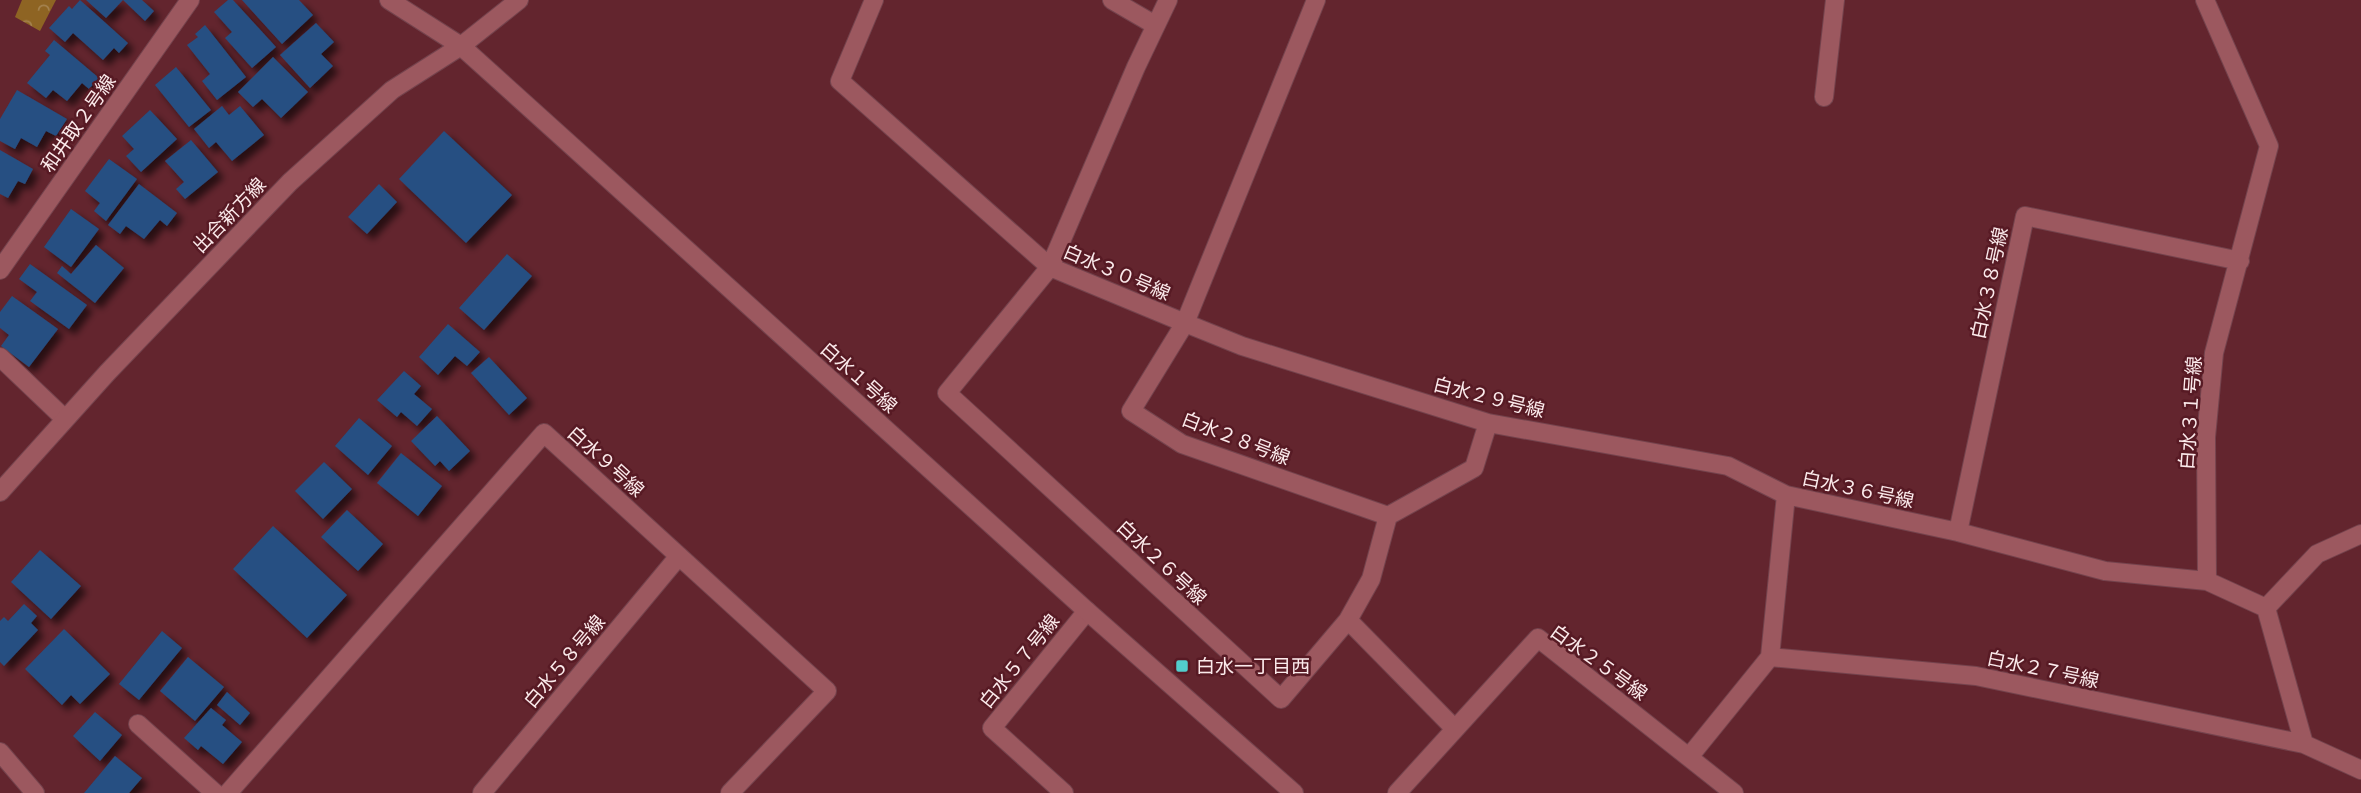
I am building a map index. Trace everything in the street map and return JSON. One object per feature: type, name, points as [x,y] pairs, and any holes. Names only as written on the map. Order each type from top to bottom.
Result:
[{"type":"street","name":"和井取２号線","points":[[0,270],[190,0]]},
{"type":"street","name":"白水１号線","points":[[390,0],[461,46],[1087,611],[1294,793]]},
{"type":"street","name":"出合新方線","points":[[0,492],[116,363],[290,182],[392,90],[461,46],[519,0]]},
{"type":"street","name":"白水３０号線","points":[[874,0],[840,80],[1050,267],[1185,323],[1316,0]]},
{"type":"street","points":[[1112,0],[1156,25]]},
{"type":"street","points":[[1050,267],[1168,0]]},
{"type":"street","points":[[1824,97],[1835,0]]},
{"type":"street","name":"白水３１号線","points":[[2205,0],[2269,146],[2214,352],[2206,437],[2207,581]]},
{"type":"street","name":"白水３８号線","points":[[1958,532],[2025,216],[2239,261]]},
{"type":"street","name":"白水２６号線","points":[[1050,267],[947,393],[1281,699],[1348,620]]},
{"type":"street","name":"白水２９号線","points":[[1185,323],[1242,346],[1488,422],[1728,466],[1786,495]]},
{"type":"street","name":"白水２８号線","points":[[1185,323],[1131,411],[1182,444],[1388,516]]},
{"type":"street","points":[[0,358],[65,419]]},
{"type":"street","points":[[1454,728],[1348,620],[1371,579],[1388,516],[1474,468],[1488,422]]},
{"type":"street","name":"白水９号線","points":[[228,793],[544,433],[827,691],[730,793]]},
{"type":"street","name":"白水３６号線","points":[[1770,657],[1786,495],[1958,532],[2105,570],[2207,581]]},
{"type":"street","points":[[2266,608],[2317,554],[2361,534]]},
{"type":"street","name":"白水５８号線","points":[[482,793],[679,556]]},
{"type":"street","points":[[2207,581],[2266,608],[2304,744],[2361,771]]},
{"type":"street","name":"白水５７号線","points":[[1064,793],[992,728],[1087,611]]},
{"type":"street","name":"白水２５号線","points":[[1397,793],[1538,638],[1734,793]]},
{"type":"street","points":[[1689,757],[1770,657]]},
{"type":"street","name":"白水２７号線","points":[[1770,657],[1976,677],[2304,744]]},
{"type":"street","points":[[138,724],[215,793]]},
{"type":"street","points":[[0,752],[35,793]]},
{"type":"green space","points":[[22,0],[56,0],[40,31],[15,17]]},
{"type":"building","points":[[80,0],[128,43],[119,53],[114,48],[103,60],[73,33],[65,42],[49,28],[69,6],[72,9]]},
{"type":"building","points":[[86,0],[123,0],[106,18]]},
{"type":"building","points":[[123,0],[142,0],[154,11],[145,21]]},
{"type":"building","points":[[228,0],[233,0],[276,47],[252,68],[225,38],[232,32],[214,12]]},
{"type":"building","points":[[242,0],[299,0],[313,15],[282,44]]},
{"type":"building","points":[[316,23],[334,42],[321,54],[333,66],[310,88],[280,55]]},
{"type":"building","points":[[205,25],[246,77],[217,100],[202,81],[210,74],[187,45],[198,37],[195,34]]},
{"type":"building","points":[[54,40],[99,78],[89,89],[82,83],[67,101],[53,90],[46,98],[27,83],[50,55],[45,51]]},
{"type":"building","points":[[273,57],[308,92],[281,118],[262,99],[253,107],[238,92]]},
{"type":"building","points":[[176,67],[211,110],[189,127],[155,85]]},
{"type":"building","points":[[17,90],[67,119],[56,136],[46,131],[37,147],[21,138],[15,149],[0,141],[0,119]]},
{"type":"building","points":[[222,106],[229,115],[240,106],[264,135],[232,161],[216,142],[209,148],[194,129]]},
{"type":"building","points":[[150,110],[177,139],[141,172],[126,156],[134,149],[122,136]]},
{"type":"building","points":[[444,131],[512,195],[466,243],[399,179]]},
{"type":"building","points":[[191,140],[218,172],[185,199],[176,189],[184,182],[165,161]]},
{"type":"building","points":[[0,150],[33,169],[25,184],[18,181],[8,198],[0,194]]},
{"type":"building","points":[[109,159],[137,179],[106,221],[94,211],[100,203],[85,191]]},
{"type":"building","points":[[139,184],[177,213],[167,226],[160,220],[144,239],[126,226],[120,234],[108,225]]},
{"type":"building","points":[[379,184],[397,202],[367,234],[348,217]]},
{"type":"building","points":[[71,209],[99,229],[71,267],[44,247]]},
{"type":"building","points":[[96,245],[124,268],[95,303],[57,273],[62,266],[71,274]]},
{"type":"building","points":[[507,254],[532,276],[484,330],[459,308]]},
{"type":"building","points":[[30,264],[87,305],[69,329],[30,301],[37,292],[19,279]]},
{"type":"building","points":[[12,296],[58,329],[29,367],[1,346],[9,335],[0,328],[0,312]]},
{"type":"building","points":[[448,324],[480,352],[467,366],[455,356],[438,375],[419,357]]},
{"type":"building","points":[[489,357],[527,398],[509,415],[471,373]]},
{"type":"building","points":[[404,371],[421,386],[414,394],[432,409],[417,426],[401,412],[397,417],[377,400]]},
{"type":"building","points":[[437,416],[470,451],[449,471],[440,461],[435,466],[411,441]]},
{"type":"building","points":[[359,418],[392,446],[368,475],[335,446]]},
{"type":"building","points":[[401,453],[442,486],[418,516],[377,483]]},
{"type":"building","points":[[324,462],[352,489],[323,519],[295,491]]},
{"type":"building","points":[[347,510],[383,544],[358,571],[321,537]]},
{"type":"building","points":[[273,526],[347,595],[307,638],[233,569]]},
{"type":"building","points":[[40,550],[81,586],[51,619],[11,582]]},
{"type":"building","points":[[24,604],[37,616],[31,623],[38,630],[4,666],[0,662],[0,621],[4,617],[8,621]]},
{"type":"building","points":[[64,629],[110,674],[80,704],[71,695],[62,705],[25,669]]},
{"type":"building","points":[[162,631],[182,648],[139,700],[119,684]]},
{"type":"building","points":[[188,657],[224,687],[195,721],[160,691]]},
{"type":"building","points":[[227,692],[250,713],[240,725],[217,705]]},
{"type":"building","points":[[211,708],[226,720],[222,725],[242,742],[223,764],[201,746],[198,750],[184,738]]},
{"type":"building","points":[[95,712],[122,735],[100,761],[73,736]]},
{"type":"building","points":[[115,756],[142,778],[129,793],[84,793]]},
{"type":"place","name":"白水一丁目西","points":[[1182,666]]}]
